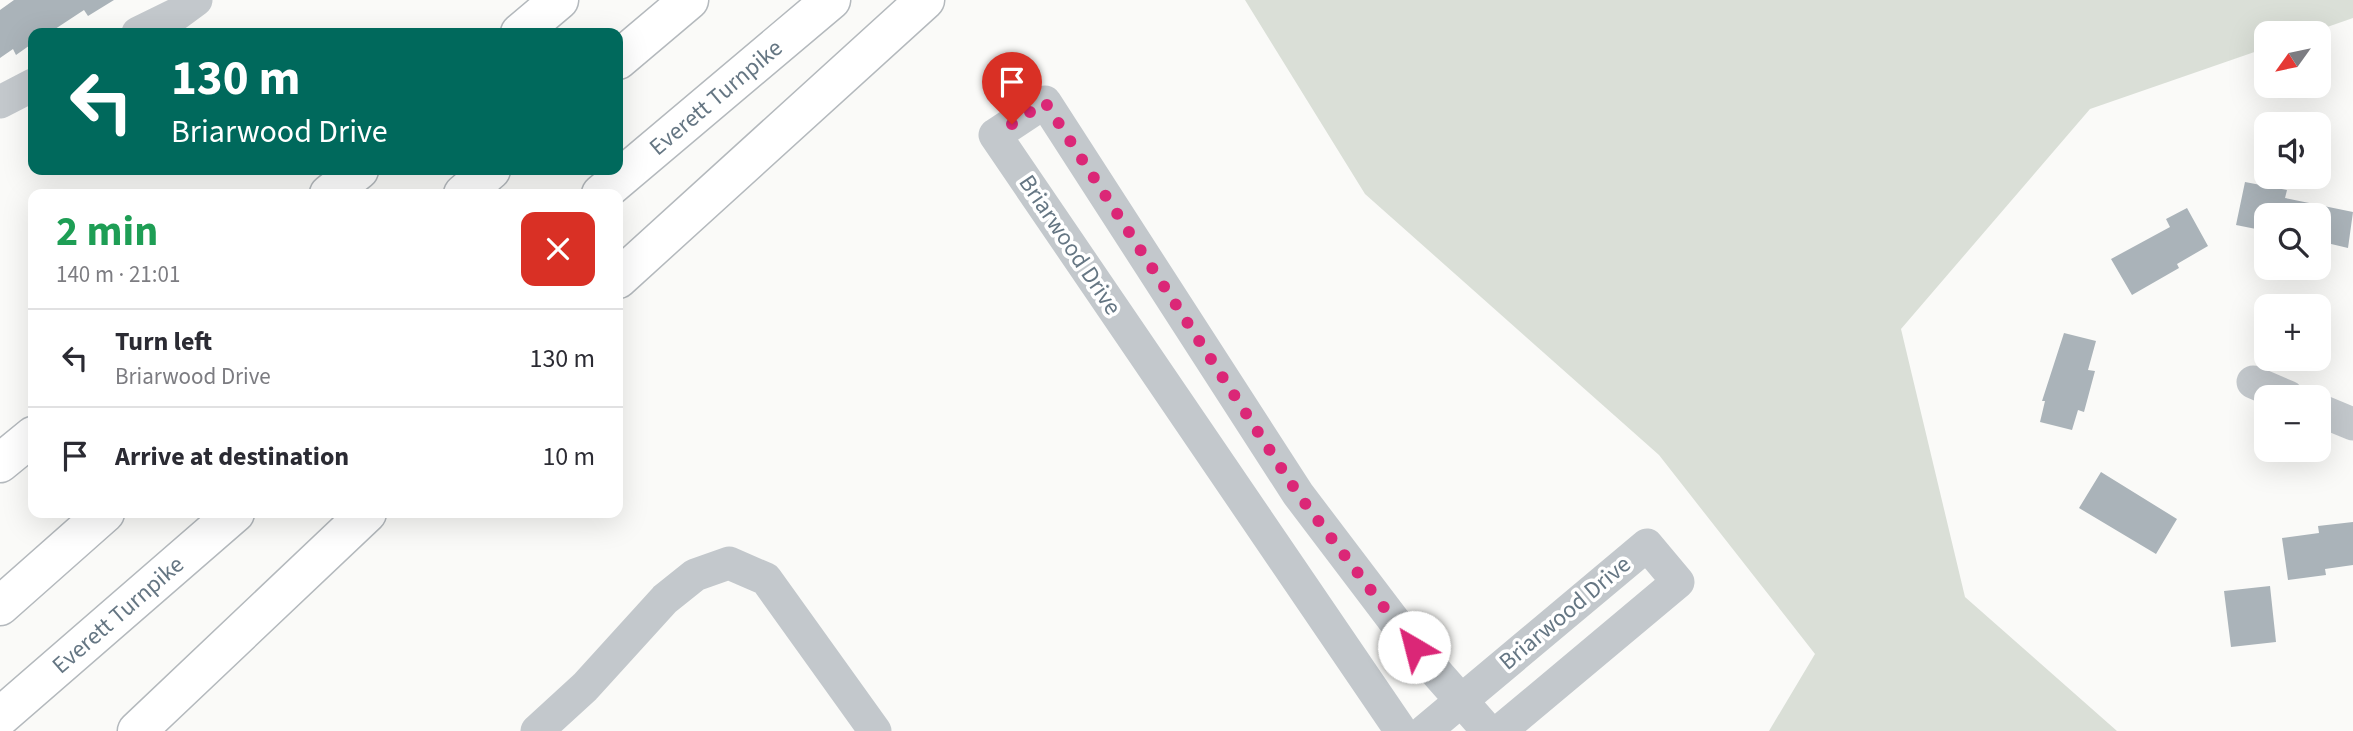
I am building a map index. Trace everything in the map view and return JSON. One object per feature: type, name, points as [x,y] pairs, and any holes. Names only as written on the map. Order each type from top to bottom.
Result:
[{"type":"highway","points":[[526,28],[559,0]]},
{"type":"highway","points":[[623,56],[689,0]]},
{"type":"highway","name":"Everett Turnpike","points":[[607,189],[831,0]]},
{"type":"highway","points":[[623,274],[925,0]]},
{"type":"highway","points":[[335,189],[353,175]]},
{"type":"highway","points":[[469,189],[485,175]]},
{"type":"highway","points":[[0,463],[28,440]]},
{"type":"highway","points":[[0,606],[99,518]]},
{"type":"highway","name":"Everett Turnpike","points":[[0,717],[228,518]]},
{"type":"highway","points":[[137,731],[362,518]]},
{"type":"street","points":[[148,28],[177,14],[196,0]]},
{"type":"street","points":[[0,102],[28,88]]},
{"type":"street","name":"Briarwood Drive","points":[[1401,731],[995,135],[1045,102],[1298,494],[1414,647],[1488,731]]},
{"type":"street","points":[[2253,382],[2260,385]]},
{"type":"street","points":[[2331,415],[2353,425]]},
{"type":"street","name":"Briarwood Drive","points":[[1426,731],[1647,545],[1678,582],[1500,731]]},
{"type":"street","points":[[537,731],[585,687],[665,599],[695,575],[729,564],[766,579],[875,731]]},
{"type":"shaded area","points":[[1245,0],[2353,0],[2353,18],[2331,26],[2331,21],[2254,21],[2254,52],[2090,109],[1901,329],[1965,597],[2117,731],[1769,731],[1815,654],[1659,455],[1365,194]]},
{"type":"building","points":[[14,0],[114,0],[88,16],[84,10],[57,28],[28,28],[28,47],[16,55],[13,49],[0,58],[0,10]]},
{"type":"building","points":[[2245,182],[2254,184],[2254,189],[2287,190],[2285,198],[2309,203],[2254,203],[2254,229],[2236,225]]},
{"type":"building","points":[[2331,207],[2353,212],[2348,248],[2331,244]]},
{"type":"building","points":[[2187,208],[2208,246],[2177,264],[2179,268],[2132,295],[2111,259],[2170,227],[2166,219]]},
{"type":"building","points":[[2064,333],[2096,341],[2088,370],[2095,371],[2084,412],[2078,410],[2072,430],[2040,422],[2045,401],[2042,401]]},
{"type":"building","points":[[2101,472],[2177,519],[2156,554],[2079,508]]},
{"type":"building","points":[[2353,522],[2353,565],[2325,569],[2326,575],[2288,580],[2282,538],[2319,533],[2318,526]]},
{"type":"building","points":[[2270,586],[2276,642],[2231,647],[2224,591]]},
{"type":"route","points":[[1012,124],[1045,102],[1298,494],[1414,647]]}]
